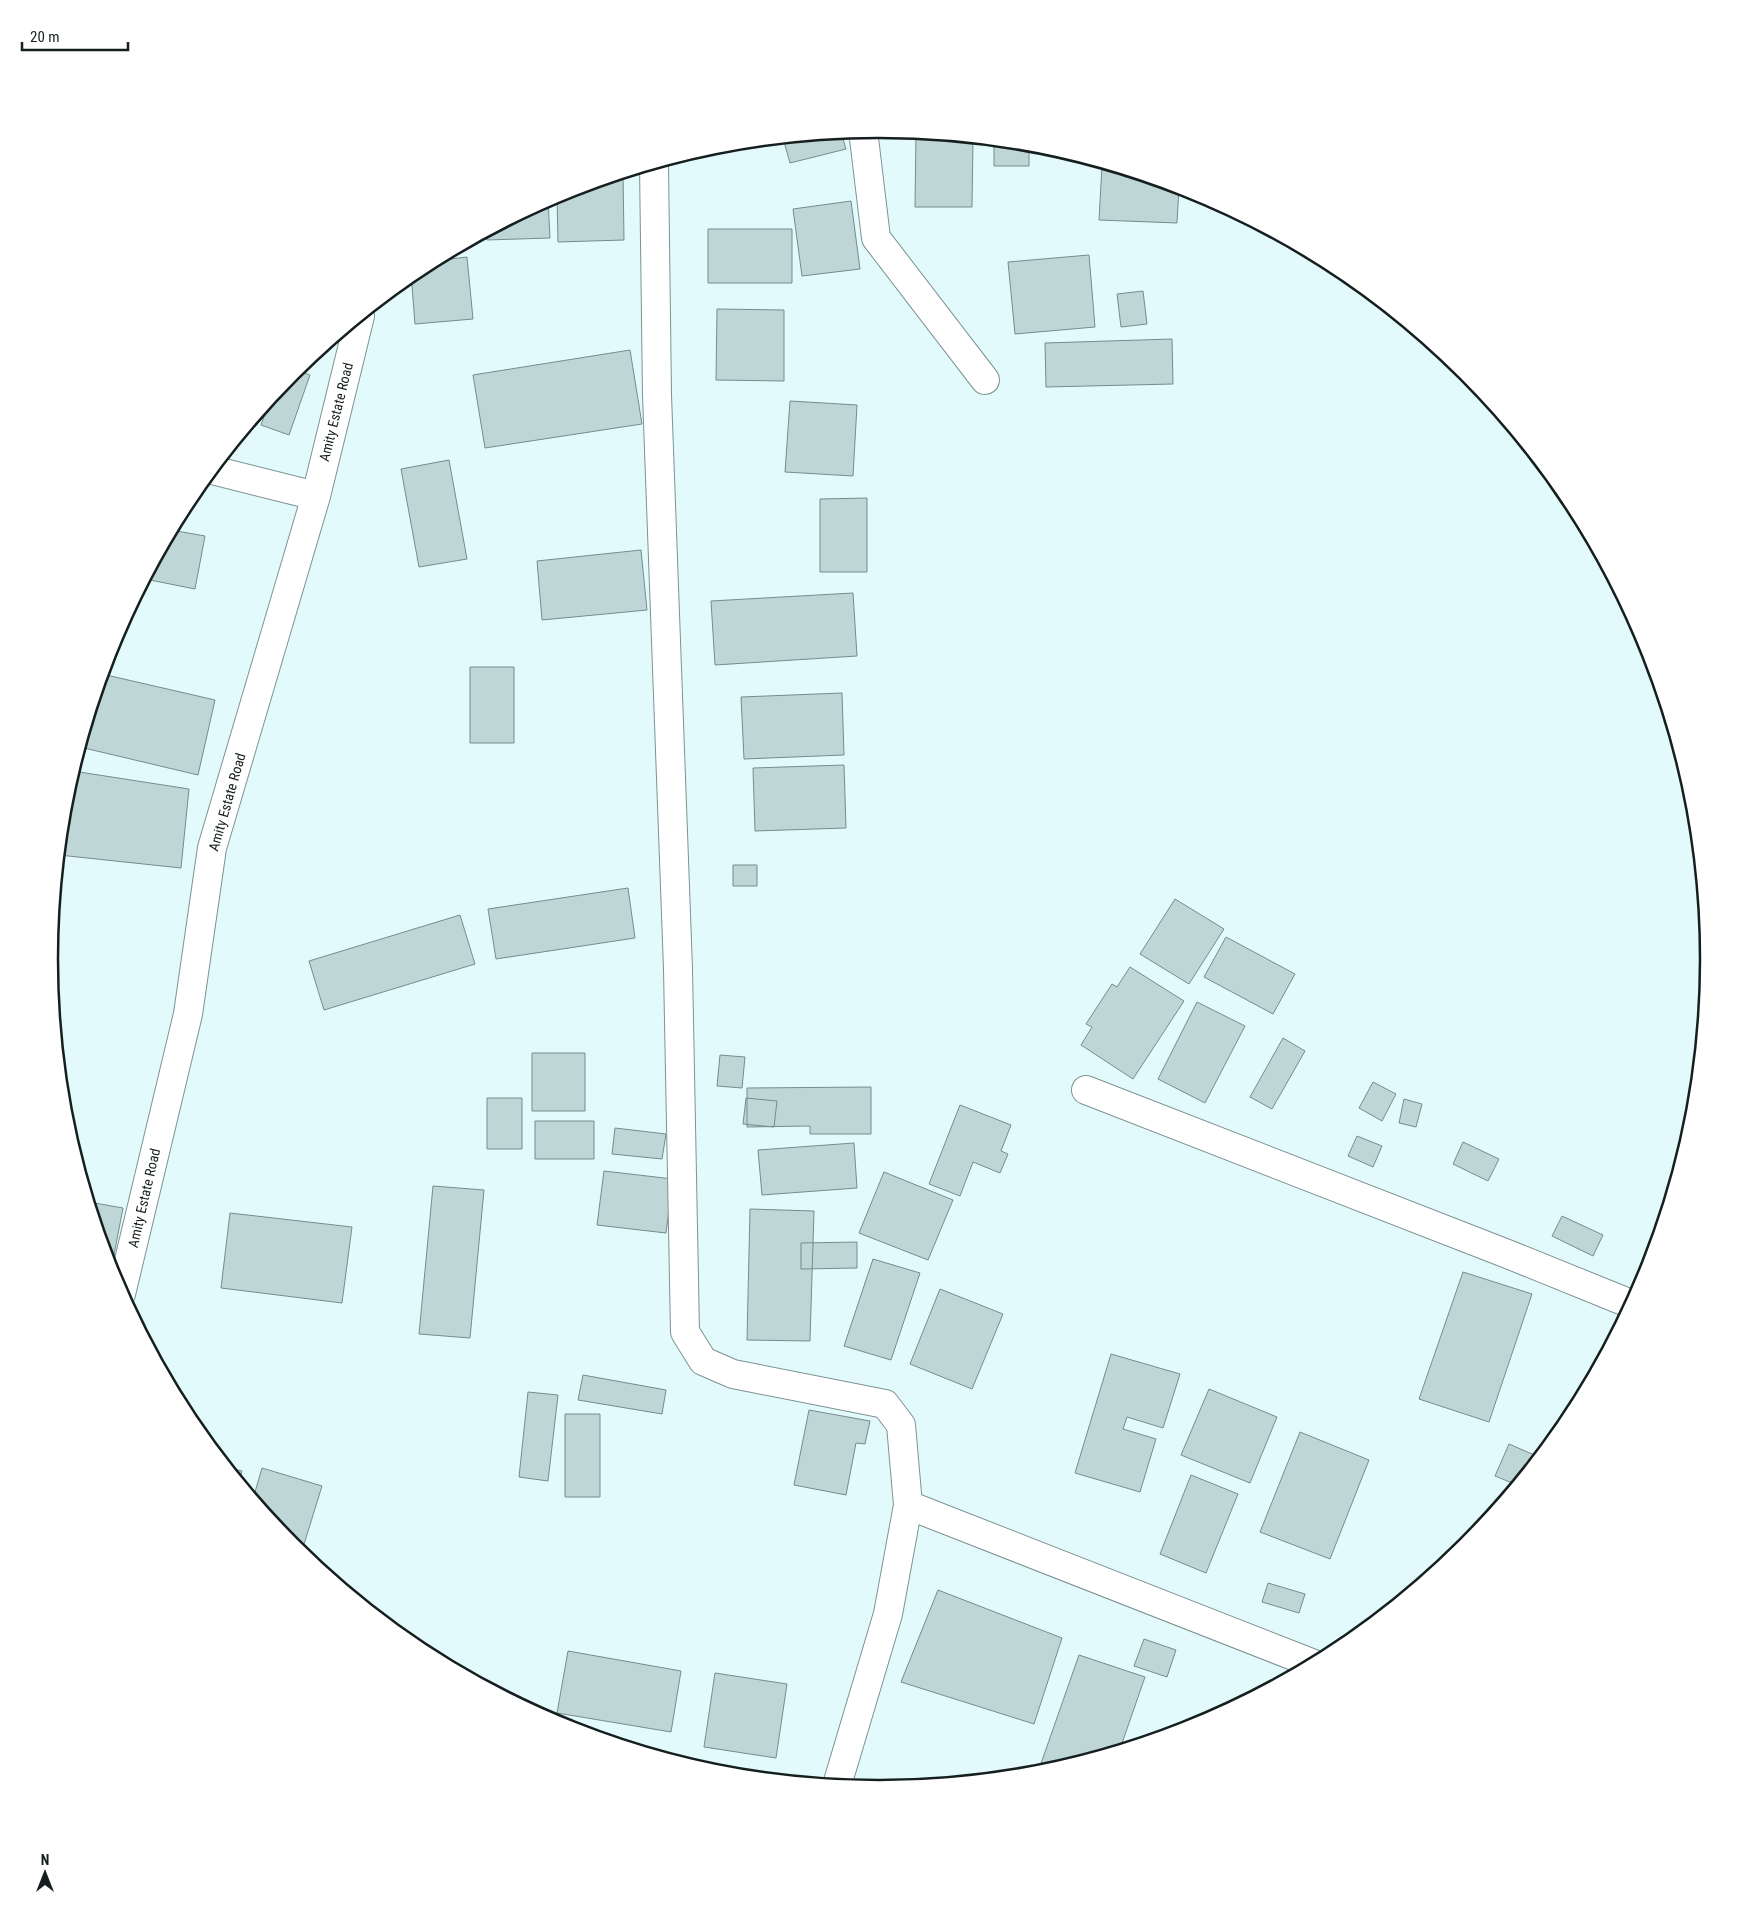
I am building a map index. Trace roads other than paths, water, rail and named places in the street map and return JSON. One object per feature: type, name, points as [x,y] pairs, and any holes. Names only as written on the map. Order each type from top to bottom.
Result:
[{"type":"street","points":[[864,138],[876,238],[985,380]]},
{"type":"street","points":[[654,169],[657,395],[677,959],[685,1332],[703,1361],[733,1374],[886,1404],[901,1425],[908,1505],[888,1614],[839,1779]]},
{"type":"street","name":"Amity Estate Road","points":[[124,1282],[188,1014],[212,848],[316,496],[358,324]]},
{"type":"street","points":[[218,472],[316,496]]},
{"type":"street","points":[[1086,1090],[1501,1251],[1625,1302]]},
{"type":"street","points":[[908,1505],[1305,1661]]}]
